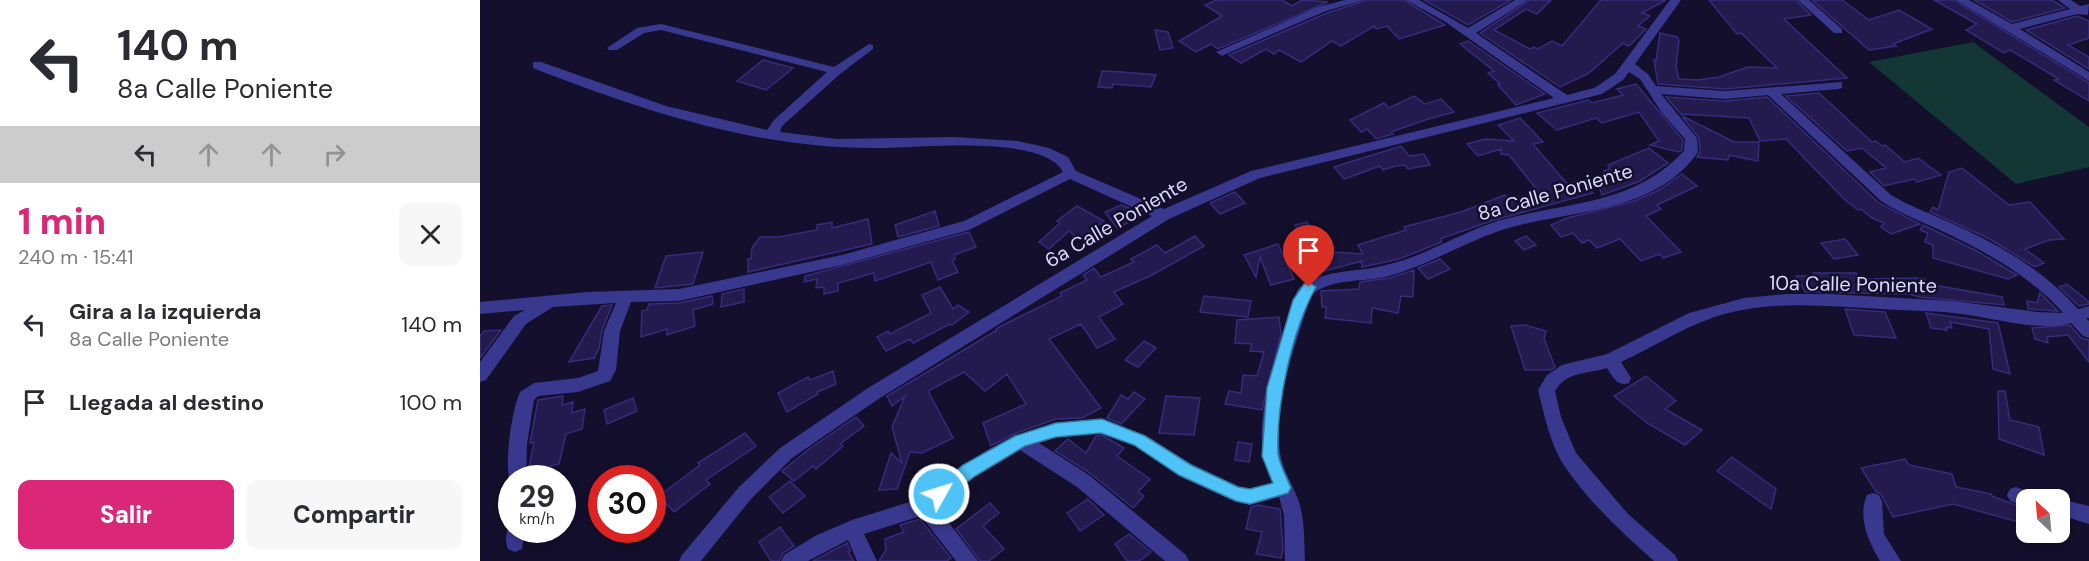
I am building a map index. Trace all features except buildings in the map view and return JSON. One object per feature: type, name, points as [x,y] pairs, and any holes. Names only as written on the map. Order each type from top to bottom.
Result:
[{"type":"street","points":[[1222,52],[1322,9],[1359,0]]},
{"type":"street","points":[[1411,0],[1468,33],[1566,100]]},
{"type":"street","points":[[1468,33],[1523,0]]},
{"type":"street","name":"6a Calle Poniente","points":[[688,561],[745,493],[786,453],[874,393],[1164,215],[1256,174],[1566,100],[1609,85],[1619,77],[1676,0]]},
{"type":"street","points":[[1803,0],[1838,31]]},
{"type":"street","points":[[1961,0],[2089,77]]},
{"type":"street","points":[[2063,0],[2084,8],[2089,16]]},
{"type":"street","points":[[2011,28],[2084,8]]},
{"type":"street","points":[[613,48],[642,30],[661,27],[836,71]]},
{"type":"street","points":[[773,135],[774,127],[836,71],[869,46]]},
{"type":"street","points":[[537,65],[665,111],[773,135],[840,144],[972,141],[1029,146],[1064,158],[1069,163],[1071,174]]},
{"type":"street","name":"8a Calle Poniente","points":[[1295,561],[1293,515],[1270,456],[1275,388],[1304,292],[1316,284],[1400,267],[1491,229],[1615,199],[1661,180],[1684,162],[1693,144],[1687,132],[1644,77],[1628,65]]},
{"type":"street","points":[[1652,89],[1704,95],[1772,92],[1838,85]]},
{"type":"street","points":[[1772,92],[1886,198],[1904,209],[1949,228],[2002,255],[2081,313],[2089,332]]},
{"type":"street","points":[[480,308],[551,301],[662,297],[697,292],[909,243],[984,219],[1060,177],[1071,174],[1151,207],[1164,215]]},
{"type":"street","points":[[518,465],[521,422],[526,397],[534,390],[578,386],[604,376],[608,370],[612,331],[626,297]]},
{"type":"street","points":[[480,375],[520,320],[551,301]]},
{"type":"street","name":"10a Calle Poniente","points":[[1668,561],[1622,520],[1569,458],[1553,417],[1546,390],[1552,380],[1575,367],[1611,360],[1694,316],[1726,307],[1763,302],[1837,301],[1971,308],[2039,319],[2063,319],[2081,313]]},
{"type":"street","points":[[1611,360],[1623,378]]},
{"type":"street","points":[[791,561],[822,542],[852,529],[925,506],[969,471],[1021,441],[1056,430],[1102,426],[1139,441],[1185,470],[1236,494],[1250,497],[1283,488]]},
{"type":"street","points":[[1021,441],[1083,481],[1179,561]]},
{"type":"street","points":[[1873,501],[1875,536],[1892,561]]},
{"type":"street","points":[[925,506],[968,561]]},
{"type":"street","points":[[2070,510],[2089,515]]},
{"type":"street","points":[[852,529],[867,561]]},
{"type":"green space","points":[[1973,42],[2089,127],[2089,167],[2016,184],[1869,62]]},
{"type":"route","points":[[939,494],[990,457],[1021,441],[1056,430],[1102,426],[1139,441],[1185,470],[1236,494],[1250,497],[1283,488],[1270,456],[1275,388],[1300,300],[1309,287]]}]
